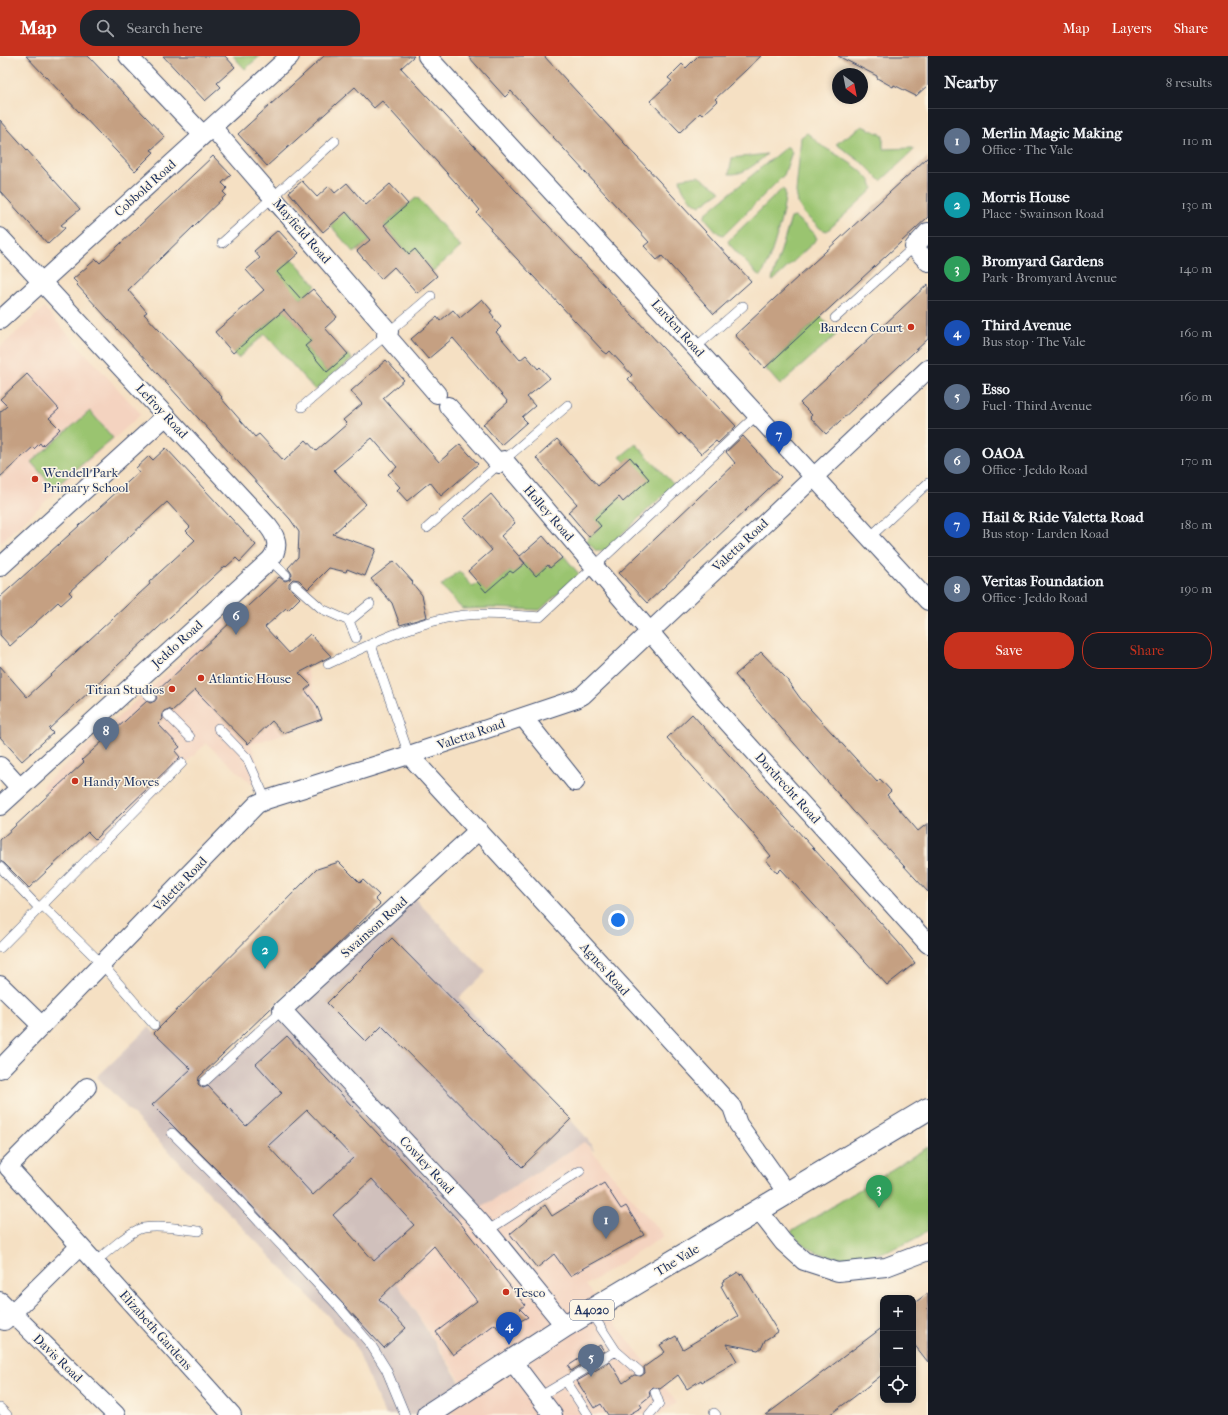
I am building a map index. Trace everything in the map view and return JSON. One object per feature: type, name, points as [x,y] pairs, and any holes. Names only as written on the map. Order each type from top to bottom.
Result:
[{"type":"main road","name":"The Vale","points":[[428,1415],[564,1326],[928,1109]]},
{"type":"street","name":"Mayfield Road","points":[[128,56],[207,131],[272,197],[443,400]]},
{"type":"street","name":"Cobbold Road","points":[[0,320],[290,56]]},
{"type":"street","name":"Larden Road","points":[[427,56],[758,414],[869,538],[928,600]]},
{"type":"street","points":[[928,232],[914,247],[928,262]]},
{"type":"street","name":"Lefroy Road","points":[[0,237],[268,526],[275,535],[277,543]]},
{"type":"street","name":"Valetta Road","points":[[0,1069],[257,804],[523,717],[583,695],[648,631],[928,369]]},
{"type":"street","name":"Holley Road","points":[[443,400],[595,567],[648,631]]},
{"type":"street","points":[[0,567],[166,416]]},
{"type":"street","name":"Jeddo Road","points":[[0,806],[270,560],[277,549],[277,543]]},
{"type":"street","name":"Dordrecht Road","points":[[648,631],[928,944]]},
{"type":"street","points":[[523,717],[575,782]]},
{"type":"street","name":"Agnes Road","points":[[409,755],[732,1107],[738,1124],[787,1193]]},
{"type":"street","points":[[0,766],[20,788]]},
{"type":"street","name":"Swainson Road","points":[[282,1010],[479,830]]},
{"type":"street","points":[[0,985],[42,1026]]},
{"type":"street","name":"Cowley Road","points":[[282,1010],[487,1231],[564,1326]]},
{"type":"street","name":"Elizabeth Gardens","points":[[87,1087],[8,1167],[232,1415]]},
{"type":"street","points":[[759,1211],[783,1242],[804,1261],[838,1272],[886,1267],[928,1251]]},
{"type":"street","points":[[5,1312],[80,1246]]},
{"type":"street","name":"Davis Road","points":[[5,1312],[111,1414]]},
{"type":"street","points":[[512,1361],[552,1415]]},
{"type":"lane","points":[[222,243],[335,141]]},
{"type":"lane","points":[[835,318],[914,247]]},
{"type":"lane","points":[[302,407],[431,296]]},
{"type":"lane","points":[[696,347],[742,306]]},
{"type":"lane","points":[[427,528],[568,405]]},
{"type":"lane","points":[[328,664],[389,636],[443,618],[480,614],[540,617],[758,414]]},
{"type":"lane","points":[[869,538],[928,483]]},
{"type":"lane","points":[[270,560],[286,575]]},
{"type":"lane","points":[[295,584],[322,609],[349,621],[356,638]]},
{"type":"lane","points":[[349,621],[370,604]]},
{"type":"lane","points":[[371,645],[409,755]]},
{"type":"lane","points":[[136,682],[151,697]]},
{"type":"lane","points":[[168,715],[190,737]]},
{"type":"lane","points":[[218,728],[247,758],[266,800]]},
{"type":"lane","points":[[0,948],[182,763]]},
{"type":"lane","points":[[0,867],[40,907],[102,964],[154,1025]]},
{"type":"lane","name":"Swainson Road","points":[[204,1082],[282,1010]]},
{"type":"lane","points":[[172,1133],[244,1206],[339,1307],[371,1345],[386,1369],[405,1415]]},
{"type":"lane","points":[[487,1231],[580,1171]]},
{"type":"lane","points":[[95,1263],[113,1247],[142,1228],[168,1228],[199,1231]]},
{"type":"lane","points":[[590,1311],[616,1351],[639,1371]]},
{"type":"lane","points":[[539,1397],[616,1351]]},
{"type":"lane","points":[[566,1381],[588,1415]]},
{"type":"lane","points":[[649,1415],[659,1403],[655,1392]]},
{"type":"lane","points":[[0,1408],[7,1415]]},
{"type":"shaded area","name":"Wendell Park Primary School","points":[[44,308],[141,414],[0,543],[0,347]]},
{"type":"shaded area","points":[[243,604],[307,671],[324,721],[251,744],[264,782],[253,785],[206,743],[100,850],[42,786]]},
{"type":"shaded area","points":[[410,894],[486,972],[459,998],[587,1138],[595,1152],[584,1142],[460,1221],[397,1283],[465,1390],[426,1415],[385,1415],[354,1343],[97,1077],[149,1027],[204,1081]]},
{"type":"shaded area","points":[[584,1142],[664,1236],[586,1285],[677,1403],[657,1415],[440,1415],[468,1392],[397,1283],[460,1221]]},
{"type":"green space","points":[[233,56],[260,56],[245,69]]},
{"type":"green space","points":[[862,126],[883,135],[883,149],[913,148],[914,150],[881,181],[865,165],[836,144]]},
{"type":"green space","points":[[807,133],[822,146],[852,164],[866,176],[871,182],[873,188],[827,231],[821,229],[804,214],[798,203],[796,192],[801,137]]},
{"type":"green space","points":[[786,147],[788,147],[792,152],[784,175],[726,233],[723,235],[718,233],[705,218],[705,214]]},
{"type":"green space","points":[[767,154],[745,171],[729,174],[732,158]]},
{"type":"green space","points":[[698,176],[721,191],[700,206],[687,195],[682,187],[680,179]]},
{"type":"green space","points":[[782,189],[785,191],[785,198],[780,222],[768,262],[760,277],[729,244],[728,241]]},
{"type":"green space","points":[[417,197],[461,247],[433,271],[415,250],[409,254],[384,225]]},
{"type":"green space","points":[[343,209],[370,240],[354,253],[331,226],[334,222],[332,219]]},
{"type":"green space","points":[[795,217],[814,233],[817,239],[773,281],[772,280],[791,218]]},
{"type":"green space","points":[[293,259],[316,286],[301,299],[272,271]]},
{"type":"green space","points":[[284,310],[311,341],[305,346],[327,372],[348,354],[352,359],[315,390],[265,334],[238,358],[233,353]]},
{"type":"green space","points":[[815,311],[837,334],[780,385],[765,368],[812,325]]},
{"type":"green space","points":[[90,411],[113,438],[54,488],[31,462]]},
{"type":"green space","points":[[636,444],[674,485],[604,551],[596,551],[586,540],[601,526],[595,519],[619,497],[623,501],[625,462],[620,457]]},
{"type":"green space","points":[[564,556],[579,574],[540,610],[491,608],[462,609],[441,586],[459,571],[473,587],[478,583],[486,591],[510,571],[513,573],[525,563],[536,576],[548,565],[550,567]]},
{"type":"green space","points":[[928,1147],[928,1231],[900,1246],[884,1252],[851,1258],[835,1257],[819,1253],[804,1245],[791,1232]]},
{"type":"building","points":[[26,56],[88,56],[165,137],[151,150],[154,152],[135,171]]},
{"type":"building","points":[[163,56],[225,56],[235,67],[217,83],[221,87],[205,101]]},
{"type":"building","points":[[324,56],[414,56],[401,68],[736,426],[718,443],[716,441],[701,454],[681,433],[679,435],[628,379],[632,375],[610,351],[607,354],[603,351],[490,230],[492,229],[477,213],[480,210],[382,101],[374,108],[355,87],[267,166],[238,134]]},
{"type":"building","points":[[468,56],[544,56],[751,281],[714,314],[662,256],[657,260],[644,246],[649,242],[511,91],[505,97]]},
{"type":"building","points":[[698,56],[761,56],[715,99],[717,101],[702,115],[700,113],[680,132],[650,101],[672,81],[668,78],[682,64],[686,68]]},
{"type":"building","points":[[838,56],[928,56],[928,85],[916,96],[894,85],[893,87],[877,78],[877,76],[868,71],[868,68],[861,68]]},
{"type":"building","points":[[0,120],[80,209],[61,225],[65,228],[48,244],[0,191]]},
{"type":"building","points":[[213,156],[231,175],[222,183],[227,188],[223,192],[226,195],[128,290],[147,312],[144,314],[222,397],[221,398],[255,437],[259,434],[284,461],[306,440],[316,451],[347,424],[343,420],[362,404],[351,391],[386,360],[404,380],[383,398],[439,462],[460,444],[478,464],[441,496],[430,482],[407,501],[397,490],[400,487],[388,474],[397,467],[372,438],[334,470],[366,504],[333,534],[376,549],[365,576],[347,569],[346,572],[329,568],[308,589],[299,580],[293,579],[289,583],[289,587],[300,598],[288,610],[286,608],[265,627],[289,653],[310,634],[331,656],[299,673],[311,685],[305,690],[316,704],[322,719],[283,733],[272,721],[248,744],[195,690],[172,711],[169,709],[164,711],[162,714],[163,719],[158,724],[180,747],[175,751],[180,757],[95,839],[88,832],[29,888],[4,863],[0,861],[0,840],[84,762],[82,760],[147,701],[150,703],[155,701],[157,698],[155,693],[279,577],[285,581],[290,579],[292,574],[288,568],[298,557],[299,532],[290,519],[73,279],[96,259],[100,263]]},
{"type":"building","points":[[928,157],[928,217],[765,368],[735,335]]},
{"type":"building","points":[[302,181],[317,197],[329,186],[335,193],[347,183],[366,205],[390,184],[408,204],[384,225],[409,254],[415,249],[437,276],[417,293],[394,267],[381,279],[357,251],[370,240],[346,212],[323,232],[289,192]]},
{"type":"building","points":[[278,230],[299,253],[277,272],[301,299],[313,289],[337,317],[325,328],[348,354],[327,372],[305,346],[311,341],[284,310],[233,353],[215,332],[264,290],[246,270],[260,258],[254,251]]},
{"type":"building","points":[[928,284],[928,339],[826,434],[810,417],[812,415],[800,403]]},
{"type":"building","points":[[482,299],[492,311],[490,312],[494,317],[493,318],[501,327],[496,332],[520,360],[526,355],[538,369],[540,367],[550,378],[527,397],[535,406],[522,417],[527,422],[501,445],[483,424],[508,402],[453,338],[428,359],[411,339],[437,317],[440,321],[453,310],[460,318]]},
{"type":"building","points":[[27,374],[59,409],[49,418],[60,429],[42,446],[40,443],[34,449],[33,447],[0,477],[0,412],[7,406],[0,399]]},
{"type":"building","points":[[743,436],[781,477],[647,603],[619,573],[735,463],[726,452]]},
{"type":"building","points":[[557,439],[598,486],[630,457],[649,479],[623,502],[619,497],[595,519],[601,526],[589,537],[568,512],[577,504],[536,458]]},
{"type":"building","points":[[166,448],[256,545],[240,562],[236,558],[226,567],[225,566],[49,729],[53,733],[22,761],[0,737],[0,666],[27,697],[150,584],[149,582],[195,540],[186,531],[190,527],[167,502],[69,592],[72,595],[61,605],[58,602],[10,646],[0,635],[0,597],[139,472],[136,468],[149,456],[153,460]]},
{"type":"building","points":[[491,494],[515,523],[501,536],[525,563],[513,573],[510,571],[486,592],[468,571],[492,550],[464,518]]},
{"type":"building","points":[[543,536],[562,558],[550,568],[548,565],[536,576],[519,557]]},
{"type":"building","points":[[394,561],[413,582],[412,583],[422,595],[427,617],[400,625],[392,603],[371,579]]},
{"type":"building","points":[[761,652],[785,677],[800,698],[877,782],[880,779],[891,791],[887,795],[918,831],[928,823],[928,892],[853,811],[735,675]]},
{"type":"building","points":[[692,714],[898,942],[915,963],[887,985],[781,869],[777,873],[766,860],[771,856],[751,831],[667,738]]},
{"type":"building","points":[[339,862],[360,883],[363,880],[379,895],[375,899],[380,904],[199,1077],[198,1084],[203,1088],[208,1086],[246,1126],[282,1093],[256,1064],[287,1036],[457,1219],[525,1305],[520,1309],[528,1317],[500,1332],[495,1324],[453,1355],[436,1332],[477,1301],[434,1246],[379,1299],[406,1328],[384,1348],[237,1190],[152,1105],[191,1069],[154,1033],[317,869]],"holes":[[[307,1110],[353,1158],[313,1195],[268,1146]],[[372,1179],[414,1225],[374,1261],[333,1215]]]},
{"type":"building","points":[[392,938],[571,1119],[522,1167],[382,1026],[366,1042],[327,1003]]},
{"type":"building","points":[[604,1183],[621,1209],[626,1206],[644,1235],[570,1276],[554,1254],[537,1268],[510,1234],[545,1205],[552,1216]]},
{"type":"building","points":[[738,1272],[740,1275],[742,1273],[778,1332],[765,1340],[762,1347],[758,1350],[727,1344],[737,1361],[702,1382],[701,1380],[687,1389],[678,1375],[660,1389],[653,1387],[649,1391],[650,1396],[640,1404],[642,1407],[628,1415],[608,1415],[601,1404],[594,1408],[577,1381],[610,1362],[623,1383],[634,1375],[641,1376],[645,1373],[644,1367],[665,1352],[660,1345],[676,1336],[683,1349],[738,1316],[721,1286],[723,1285],[722,1282]]},
{"type":"building","points":[[928,1293],[928,1362],[916,1347],[916,1302]]},
{"type":"building","points":[[880,1329],[880,1376],[854,1397],[829,1415],[766,1415]]},
{"type":"building","points":[[600,1345],[604,1351],[571,1371],[568,1366]]},
{"type":"place","name":"Bardeen Court","points":[[911,327]]},
{"type":"place","name":"Hail & Ride Valetta Road","points":[[779,454]]},
{"type":"place","name":"Wendell Park Primary School","points":[[35,479]]},
{"type":"place","name":"OAOA","points":[[236,635]]},
{"type":"place","name":"Atlantic House","points":[[201,678]]},
{"type":"place","name":"Titian Studios","points":[[172,689]]},
{"type":"place","name":"Veritas Foundation","points":[[106,750]]},
{"type":"place","name":"Handy Moves","points":[[75,781]]},
{"type":"place","name":"Morris House","points":[[265,969]]},
{"type":"place","name":"Bromyard Gardens","points":[[879,1208]]},
{"type":"place","name":"Merlin Magic Making","points":[[606,1239]]},
{"type":"place","name":"Tesco","points":[[506,1292]]},
{"type":"place","name":"Third Avenue","points":[[509,1345]]},
{"type":"place","name":"Esso","points":[[591,1377]]}]
